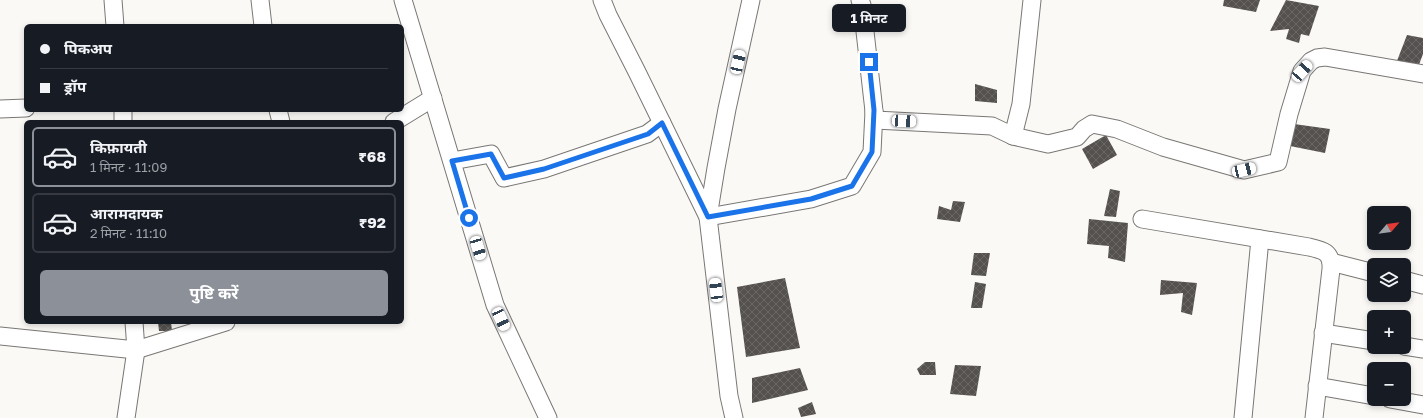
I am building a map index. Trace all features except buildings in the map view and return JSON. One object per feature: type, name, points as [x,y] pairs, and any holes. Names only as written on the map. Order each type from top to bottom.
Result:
[{"type":"street","points":[[113,0],[115,24]]},
{"type":"street","points":[[260,0],[263,24]]},
{"type":"street","points":[[403,0],[495,305],[548,418]]},
{"type":"street","points":[[602,0],[708,217]]},
{"type":"street","points":[[734,418],[729,396],[708,217],[727,109],[751,0]]},
{"type":"street","points":[[860,0],[862,5],[875,120],[992,126],[1013,136],[1048,144],[1077,137],[1084,129],[1092,124],[1117,130],[1163,147],[1244,170],[1278,162],[1289,114],[1302,71],[1317,58],[1325,57],[1423,74]]},
{"type":"street","points":[[1013,136],[1021,104],[1032,0]]},
{"type":"street","points":[[397,120],[433,98]]},
{"type":"street","points":[[0,109],[24,108]]},
{"type":"street","points":[[708,217],[811,199],[852,186],[872,152],[874,110]]},
{"type":"street","points":[[452,161],[491,154],[504,178],[544,169],[648,134],[662,123]]},
{"type":"street","points":[[1142,219],[1323,250],[1329,256],[1331,262],[1314,418]]},
{"type":"street","points":[[1242,418],[1260,239]]},
{"type":"street","points":[[1331,262],[1367,271]]},
{"type":"street","points":[[1411,282],[1423,285]]},
{"type":"street","points":[[126,418],[136,350],[134,324]]},
{"type":"street","points":[[0,336],[136,350],[220,324]]},
{"type":"street","points":[[1323,333],[1367,340]]},
{"type":"street","points":[[1411,347],[1423,349]]},
{"type":"street","points":[[1318,386],[1367,395]]},
{"type":"street","points":[[1411,403],[1423,405]]},
{"type":"route","points":[[469,218],[452,161],[491,154],[504,178],[544,169],[648,134],[662,123],[708,217],[811,199],[852,186],[872,152],[874,110],[869,62]]}]
